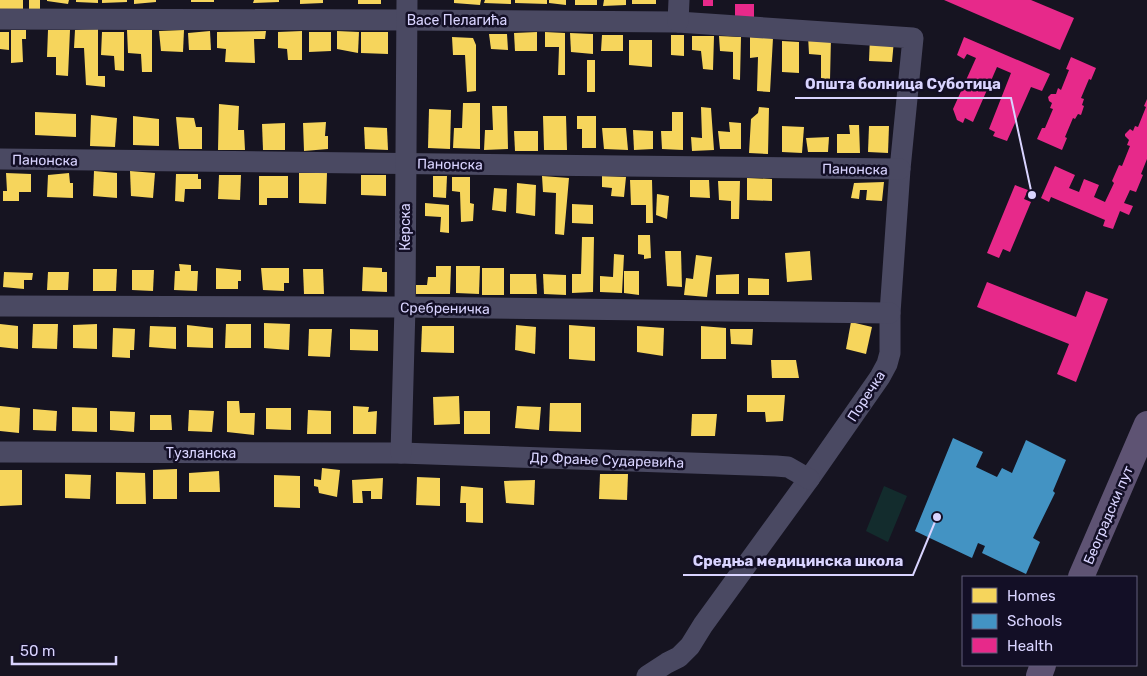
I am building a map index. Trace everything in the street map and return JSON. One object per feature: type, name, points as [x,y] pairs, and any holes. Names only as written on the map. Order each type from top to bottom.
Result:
[{"type":"main road","name":"Београдски пут","points":[[1081,576],[1147,424]]},
{"type":"street","points":[[678,0],[678,22]]},
{"type":"street","name":"Васе Пелагића","points":[[0,19],[407,10],[678,22],[913,38]]},
{"type":"street","name":"Керска","points":[[401,453],[405,307],[407,10]]},
{"type":"street","name":"Поречка","points":[[647,676],[679,656],[690,646],[703,625],[809,479],[880,377],[887,364],[890,353],[890,313],[900,169],[913,38]]},
{"type":"street","name":"Панонска","points":[[0,159],[900,169]]},
{"type":"street","name":"Сребреничка","points":[[0,306],[405,307],[890,313]]},
{"type":"street","name":"Тузланска","points":[[0,452],[401,453]]},
{"type":"street","name":"Др Фрање Сударевића","points":[[401,453],[776,466],[788,467],[809,479]]},
{"type":"green space","points":[[884,486],[907,496],[888,542],[866,531]]},
{"type":"building: Homes","points":[[0,0],[23,0],[23,10],[0,10]]},
{"type":"building: Homes","points":[[29,0],[40,0],[40,9],[29,9]]},
{"type":"building: Homes","points":[[47,0],[69,0],[68,4]]},
{"type":"building: Homes","points":[[76,0],[98,0],[98,3],[76,2]]},
{"type":"building: Homes","points":[[102,0],[127,0],[127,2],[102,3]]},
{"type":"building: Homes","points":[[134,0],[156,0],[156,2],[134,4]]},
{"type":"building: Homes","points":[[191,0],[214,0],[214,2],[191,2]]},
{"type":"building: Homes","points":[[254,0],[279,0],[279,2],[253,3]]},
{"type":"building: Homes","points":[[300,0],[323,0],[323,3],[300,4]]},
{"type":"building: Homes","points":[[358,0],[381,0],[381,4],[358,4]]},
{"type":"building: Homes","points":[[454,0],[481,0],[480,5],[454,3]]},
{"type":"building: Homes","points":[[485,0],[511,0],[511,4],[484,3]]},
{"type":"building: Homes","points":[[515,0],[547,0],[547,4],[515,3]]},
{"type":"building: Homes","points":[[549,0],[566,0],[566,5],[549,3]]},
{"type":"building: Homes","points":[[575,0],[597,0],[597,5],[575,5]]},
{"type":"building: Homes","points":[[604,0],[626,0],[626,5],[603,6]]},
{"type":"building: Homes","points":[[632,0],[656,0],[656,4],[632,4]]},
{"type":"building: Homes","points":[[98,29],[98,76],[105,76],[105,87],[86,85],[84,48],[74,48],[75,30]]},
{"type":"building: Homes","points":[[11,30],[26,30],[26,39],[22,39],[23,62],[11,63]]},
{"type":"building: Homes","points":[[48,30],[70,30],[68,76],[56,75],[56,57],[47,57]]},
{"type":"building: Homes","points":[[127,30],[152,30],[152,72],[142,72],[141,54],[128,53]]},
{"type":"building: Homes","points":[[184,30],[183,52],[161,51],[159,31]]},
{"type":"building: Homes","points":[[210,31],[211,50],[189,50],[188,33]]},
{"type":"building: Homes","points":[[266,31],[265,39],[254,39],[255,63],[225,62],[226,49],[217,48],[217,32]]},
{"type":"building: Homes","points":[[302,31],[302,60],[288,60],[287,49],[278,48],[278,32]]},
{"type":"building: Homes","points":[[337,31],[359,32],[358,53],[337,49]]},
{"type":"building: Homes","points":[[0,32],[9,32],[9,50],[0,49]]},
{"type":"building: Homes","points":[[102,32],[124,32],[124,71],[115,70],[114,56],[101,55]]},
{"type":"building: Homes","points":[[309,32],[331,32],[331,51],[309,52]]},
{"type":"building: Homes","points":[[361,32],[388,32],[388,54],[361,53]]},
{"type":"building: Homes","points":[[537,32],[537,51],[515,51],[514,33]]},
{"type":"building: Homes","points":[[545,32],[565,33],[565,75],[558,75],[559,47],[545,47]]},
{"type":"building: Homes","points":[[570,33],[593,34],[593,54],[571,52]]},
{"type":"building: Homes","points":[[489,34],[507,34],[508,50],[491,49]]},
{"type":"building: Homes","points":[[602,35],[623,35],[623,51],[601,51]]},
{"type":"building: Homes","points":[[671,35],[684,35],[684,56],[671,55]]},
{"type":"building: Homes","points":[[692,36],[714,36],[713,70],[703,69],[701,51],[692,50]]},
{"type":"building: Homes","points":[[719,36],[741,37],[740,80],[733,79],[733,52],[720,51]]},
{"type":"building: Homes","points":[[808,36],[831,37],[830,80],[821,78],[821,55],[809,54]]},
{"type":"building: Homes","points":[[452,37],[473,38],[476,45],[476,91],[467,92],[465,55],[453,55]]},
{"type":"building: Homes","points":[[750,37],[773,38],[770,92],[757,91],[758,57],[750,58]]},
{"type":"building: Homes","points":[[870,37],[894,40],[892,62],[869,61]]},
{"type":"building: Homes","points":[[629,40],[652,40],[652,67],[629,65]]},
{"type":"building: Homes","points":[[782,41],[799,42],[799,73],[782,72]]},
{"type":"building: Homes","points":[[587,60],[595,60],[595,92],[587,92]]},
{"type":"building: Homes","points":[[463,103],[480,103],[480,149],[453,148],[454,128],[462,128]]},
{"type":"building: Homes","points":[[219,104],[239,106],[238,130],[244,130],[245,150],[218,150]]},
{"type":"building: Homes","points":[[492,106],[507,106],[508,149],[484,150],[485,130],[493,130]]},
{"type":"building: Homes","points":[[701,107],[711,108],[714,150],[692,151],[691,137],[702,138]]},
{"type":"building: Homes","points":[[759,107],[769,108],[768,154],[749,153],[751,119],[758,113]]},
{"type":"building: Homes","points":[[429,109],[451,110],[450,149],[428,148]]},
{"type":"building: Homes","points":[[35,112],[76,114],[76,137],[35,135]]},
{"type":"building: Homes","points":[[672,112],[683,112],[683,150],[662,149],[661,131],[672,131]]},
{"type":"building: Homes","points":[[91,115],[117,118],[115,147],[90,146]]},
{"type":"building: Homes","points":[[133,116],[159,119],[159,146],[133,145]]},
{"type":"building: Homes","points":[[543,116],[566,116],[567,150],[544,150]]},
{"type":"building: Homes","points":[[577,116],[596,116],[596,148],[582,148],[582,129],[577,129]]},
{"type":"building: Homes","points":[[176,117],[194,118],[196,127],[202,127],[202,149],[179,149]]},
{"type":"building: Homes","points":[[326,122],[325,136],[328,136],[328,149],[304,151],[303,123]]},
{"type":"building: Homes","points":[[729,122],[741,123],[741,149],[720,149],[718,131],[730,132]]},
{"type":"building: Homes","points":[[285,123],[285,150],[263,150],[262,124]]},
{"type":"building: Homes","points":[[849,125],[859,125],[860,153],[837,153],[837,134],[850,134]]},
{"type":"building: Homes","points":[[782,126],[804,127],[802,153],[782,152]]},
{"type":"building: Homes","points":[[869,126],[889,126],[888,153],[868,152]]},
{"type":"building: Homes","points":[[364,127],[387,128],[388,150],[365,149]]},
{"type":"building: Homes","points":[[602,128],[626,128],[628,150],[604,149]]},
{"type":"building: Homes","points":[[633,130],[653,131],[653,149],[634,150]]},
{"type":"building: Homes","points":[[514,131],[538,131],[538,151],[515,151]]},
{"type":"building: Homes","points":[[829,137],[828,152],[808,152],[806,138]]},
{"type":"building: Homes","points":[[94,171],[117,173],[117,198],[93,196]]},
{"type":"building: Homes","points":[[130,171],[155,173],[153,198],[131,196]]},
{"type":"building: Homes","points":[[6,173],[31,174],[31,192],[19,192],[19,201],[3,201],[3,191],[7,191]]},
{"type":"building: Homes","points":[[69,173],[70,183],[73,183],[73,198],[47,197],[48,175]]},
{"type":"building: Homes","points":[[299,173],[327,173],[326,204],[299,203]]},
{"type":"building: Homes","points":[[176,174],[198,174],[198,179],[201,179],[201,189],[185,189],[184,202],[175,201]]},
{"type":"building: Homes","points":[[219,175],[241,175],[240,200],[218,199]]},
{"type":"building: Homes","points":[[361,175],[386,175],[386,196],[361,195]]},
{"type":"building: Homes","points":[[259,176],[288,176],[288,198],[267,198],[267,205],[259,205]]},
{"type":"building: Homes","points":[[433,176],[447,176],[446,198],[433,197]]},
{"type":"building: Homes","points":[[542,176],[569,178],[564,235],[555,234],[556,193],[543,192]]},
{"type":"building: Homes","points":[[602,176],[626,177],[624,197],[611,196],[612,188],[602,187]]},
{"type":"building: Homes","points":[[452,177],[470,177],[470,203],[474,204],[473,221],[461,222],[460,192],[452,191]]},
{"type":"building: Homes","points":[[747,178],[772,179],[772,201],[747,200]]},
{"type":"building: Homes","points":[[630,180],[652,180],[653,223],[646,223],[646,205],[631,205]]},
{"type":"building: Homes","points":[[690,180],[709,180],[710,198],[690,197]]},
{"type":"building: Homes","points":[[718,181],[740,181],[739,219],[731,219],[731,201],[719,200]]},
{"type":"building: Homes","points":[[884,182],[882,201],[866,200],[867,190],[860,190],[859,199],[851,198],[854,183]]},
{"type":"building: Homes","points":[[517,183],[536,185],[535,216],[516,213]]},
{"type":"building: Homes","points":[[494,188],[507,189],[506,212],[492,210]]},
{"type":"building: Homes","points":[[657,194],[669,196],[667,219],[656,215]]},
{"type":"building: Homes","points":[[425,203],[449,205],[449,233],[440,232],[441,217],[425,216]]},
{"type":"building: Homes","points":[[572,204],[593,205],[593,224],[572,223]]},
{"type":"building: Homes","points":[[638,235],[650,235],[651,258],[644,259],[644,255],[638,254]]},
{"type":"building: Homes","points":[[582,237],[594,237],[593,292],[572,293],[572,274],[581,274]]},
{"type":"building: Homes","points":[[665,251],[681,251],[682,287],[667,286]]},
{"type":"building: Homes","points":[[810,251],[812,280],[787,282],[785,253]]},
{"type":"building: Homes","points":[[614,254],[624,255],[622,293],[600,292],[600,276],[613,277]]},
{"type":"building: Homes","points":[[696,255],[712,257],[707,297],[684,295],[686,278],[693,279]]},
{"type":"building: Homes","points":[[179,264],[191,265],[191,271],[198,271],[197,291],[174,290],[175,271],[180,271]]},
{"type":"building: Homes","points":[[436,266],[451,266],[450,294],[416,294],[416,285],[427,285],[428,277],[436,277]]},
{"type":"building: Homes","points":[[456,266],[480,266],[479,294],[456,293]]},
{"type":"building: Homes","points":[[363,267],[382,268],[382,272],[387,272],[387,292],[362,291]]},
{"type":"building: Homes","points":[[216,268],[241,270],[241,281],[238,281],[238,289],[216,289]]},
{"type":"building: Homes","points":[[261,268],[289,268],[289,283],[284,283],[284,291],[263,290]]},
{"type":"building: Homes","points":[[482,268],[504,268],[504,295],[482,295]]},
{"type":"building: Homes","points":[[93,269],[117,269],[116,291],[93,291]]},
{"type":"building: Homes","points":[[303,269],[323,269],[324,294],[304,294]]},
{"type":"building: Homes","points":[[132,270],[154,270],[153,291],[132,290]]},
{"type":"building: Homes","points":[[624,271],[639,271],[639,295],[624,293]]},
{"type":"building: Homes","points":[[4,272],[33,273],[32,280],[24,280],[24,289],[3,287]]},
{"type":"building: Homes","points":[[48,272],[69,272],[68,290],[47,290]]},
{"type":"building: Homes","points":[[510,274],[536,274],[537,294],[510,294]]},
{"type":"building: Homes","points":[[543,274],[566,275],[566,295],[544,294]]},
{"type":"building: Homes","points":[[739,274],[739,294],[716,294],[716,275]]},
{"type":"building: Homes","points":[[748,278],[769,279],[769,295],[748,295]]},
{"type":"building: Homes","points":[[851,322],[872,327],[866,354],[846,349]]},
{"type":"building: Homes","points":[[264,323],[290,324],[289,350],[264,348]]},
{"type":"building: Homes","points":[[0,324],[18,326],[18,349],[0,347]]},
{"type":"building: Homes","points":[[33,324],[58,324],[57,349],[32,348]]},
{"type":"building: Homes","points":[[97,324],[97,349],[73,348],[73,325]]},
{"type":"building: Homes","points":[[226,324],[251,324],[251,348],[225,348]]},
{"type":"building: Homes","points":[[187,325],[213,328],[213,348],[187,347]]},
{"type":"building: Homes","points":[[516,325],[536,327],[535,354],[515,350]]},
{"type":"building: Homes","points":[[569,325],[595,327],[595,361],[569,359]]},
{"type":"building: Homes","points":[[150,326],[176,327],[176,349],[149,347]]},
{"type":"building: Homes","points":[[422,326],[454,326],[454,353],[421,352]]},
{"type":"building: Homes","points":[[637,326],[664,328],[663,356],[637,352]]},
{"type":"building: Homes","points":[[701,326],[726,328],[726,359],[701,359]]},
{"type":"building: Homes","points":[[113,328],[135,329],[134,350],[130,350],[130,358],[112,357]]},
{"type":"building: Homes","points":[[309,329],[332,329],[330,357],[308,356]]},
{"type":"building: Homes","points":[[350,329],[378,330],[378,351],[350,350]]},
{"type":"building: Homes","points":[[730,329],[753,329],[752,345],[731,344]]},
{"type":"building: Homes","points":[[771,360],[796,360],[799,378],[772,378]]},
{"type":"building: Homes","points":[[747,395],[785,395],[783,421],[766,422],[765,412],[747,412]]},
{"type":"building: Homes","points":[[459,396],[460,424],[434,425],[433,397]]},
{"type":"building: Homes","points":[[227,401],[239,401],[240,413],[255,413],[254,435],[227,432]]},
{"type":"building: Homes","points":[[550,403],[581,403],[581,432],[549,431]]},
{"type":"building: Homes","points":[[0,406],[20,408],[19,433],[0,431]]},
{"type":"building: Homes","points":[[353,406],[369,407],[368,412],[377,411],[376,434],[353,434]]},
{"type":"building: Homes","points":[[517,406],[541,407],[539,430],[515,428]]},
{"type":"building: Homes","points":[[72,407],[97,408],[97,432],[72,431]]},
{"type":"building: Homes","points":[[266,408],[291,408],[291,430],[266,429]]},
{"type":"building: Homes","points":[[33,409],[57,411],[56,431],[33,430]]},
{"type":"building: Homes","points":[[189,410],[214,411],[212,432],[188,431]]},
{"type":"building: Homes","points":[[308,410],[331,411],[331,434],[307,434]]},
{"type":"building: Homes","points":[[110,411],[135,412],[134,432],[110,430]]},
{"type":"building: Homes","points":[[464,411],[490,411],[490,434],[464,434]]},
{"type":"building: Homes","points":[[692,414],[717,414],[715,436],[691,436]]},
{"type":"building: Homes","points":[[150,415],[171,415],[172,430],[150,430]]},
{"type":"building: Homes","points":[[322,468],[340,470],[337,497],[319,493],[318,487],[314,486],[314,479],[321,480]]},
{"type":"building: Homes","points":[[177,469],[177,499],[153,499],[153,470]]},
{"type":"building: Homes","points":[[0,470],[22,470],[22,505],[0,506]]},
{"type":"building: Homes","points":[[219,471],[220,492],[189,492],[189,473]]},
{"type":"building: Homes","points":[[116,472],[145,473],[146,504],[116,504]]},
{"type":"building: Homes","points":[[65,474],[91,475],[90,499],[65,498]]},
{"type":"building: Homes","points":[[600,474],[628,474],[627,500],[599,499]]},
{"type":"building: Homes","points":[[274,475],[300,476],[300,508],[274,507]]},
{"type":"building: Homes","points":[[417,477],[440,478],[440,506],[416,505]]},
{"type":"building: Homes","points":[[383,478],[382,499],[371,499],[371,491],[362,491],[363,503],[353,503],[352,480]]},
{"type":"building: Homes","points":[[535,480],[534,505],[506,503],[504,481]]},
{"type":"building: Homes","points":[[461,486],[483,488],[483,523],[466,522],[466,503],[460,503]]},
{"type":"building: Schools","points":[[953,438],[983,452],[976,467],[997,477],[1002,468],[1012,473],[1026,440],[1066,460],[1053,491],[1055,493],[1033,538],[1040,542],[1026,574],[982,553],[985,546],[978,543],[972,558],[915,531]]},
{"type":"building: Health","points":[[703,0],[713,0],[713,6],[703,6]]},
{"type":"building: Health","points":[[944,0],[1031,0],[1074,18],[1060,50]]},
{"type":"building: Health","points":[[735,4],[754,4],[754,24],[735,24]]},
{"type":"building: Health","points":[[964,37],[1050,74],[1042,91],[1031,87],[1007,141],[993,136],[995,132],[989,129],[1011,73],[997,67],[973,122],[965,118],[963,123],[957,120],[953,109],[976,58],[967,54],[964,59],[957,55]]},
{"type":"building: Health","points":[[1071,57],[1096,68],[1081,98],[1084,99],[1082,105],[1084,106],[1081,115],[1078,114],[1075,119],[1073,118],[1062,150],[1037,139],[1042,128],[1045,128],[1053,109],[1050,108],[1052,103],[1048,97],[1051,94],[1056,94],[1058,88],[1061,90],[1069,70],[1066,69]]},
{"type":"building: Health","points":[[1147,99],[1147,159],[1136,192],[1130,190],[1124,203],[1133,206],[1129,215],[1120,211],[1113,229],[1103,226],[1105,220],[1051,197],[1049,202],[1041,198],[1055,166],[1075,175],[1069,188],[1079,192],[1084,179],[1099,185],[1094,197],[1105,202],[1114,183],[1112,181],[1119,165],[1122,166],[1130,146],[1127,145],[1129,140],[1125,134],[1130,129],[1133,131],[1135,126],[1138,127]]},
{"type":"building: Health","points":[[1015,185],[1028,190],[1024,199],[1031,202],[1010,252],[1003,249],[999,258],[987,253]]},
{"type":"building: Health","points":[[987,282],[1076,317],[1086,291],[1108,299],[1076,382],[1057,374],[1069,344],[977,307]]},
{"type":"place","name":"Општа болница Суботица","points":[[1032,195]]},
{"type":"place","name":"Средња медицинска школа","points":[[937,517]]}]
